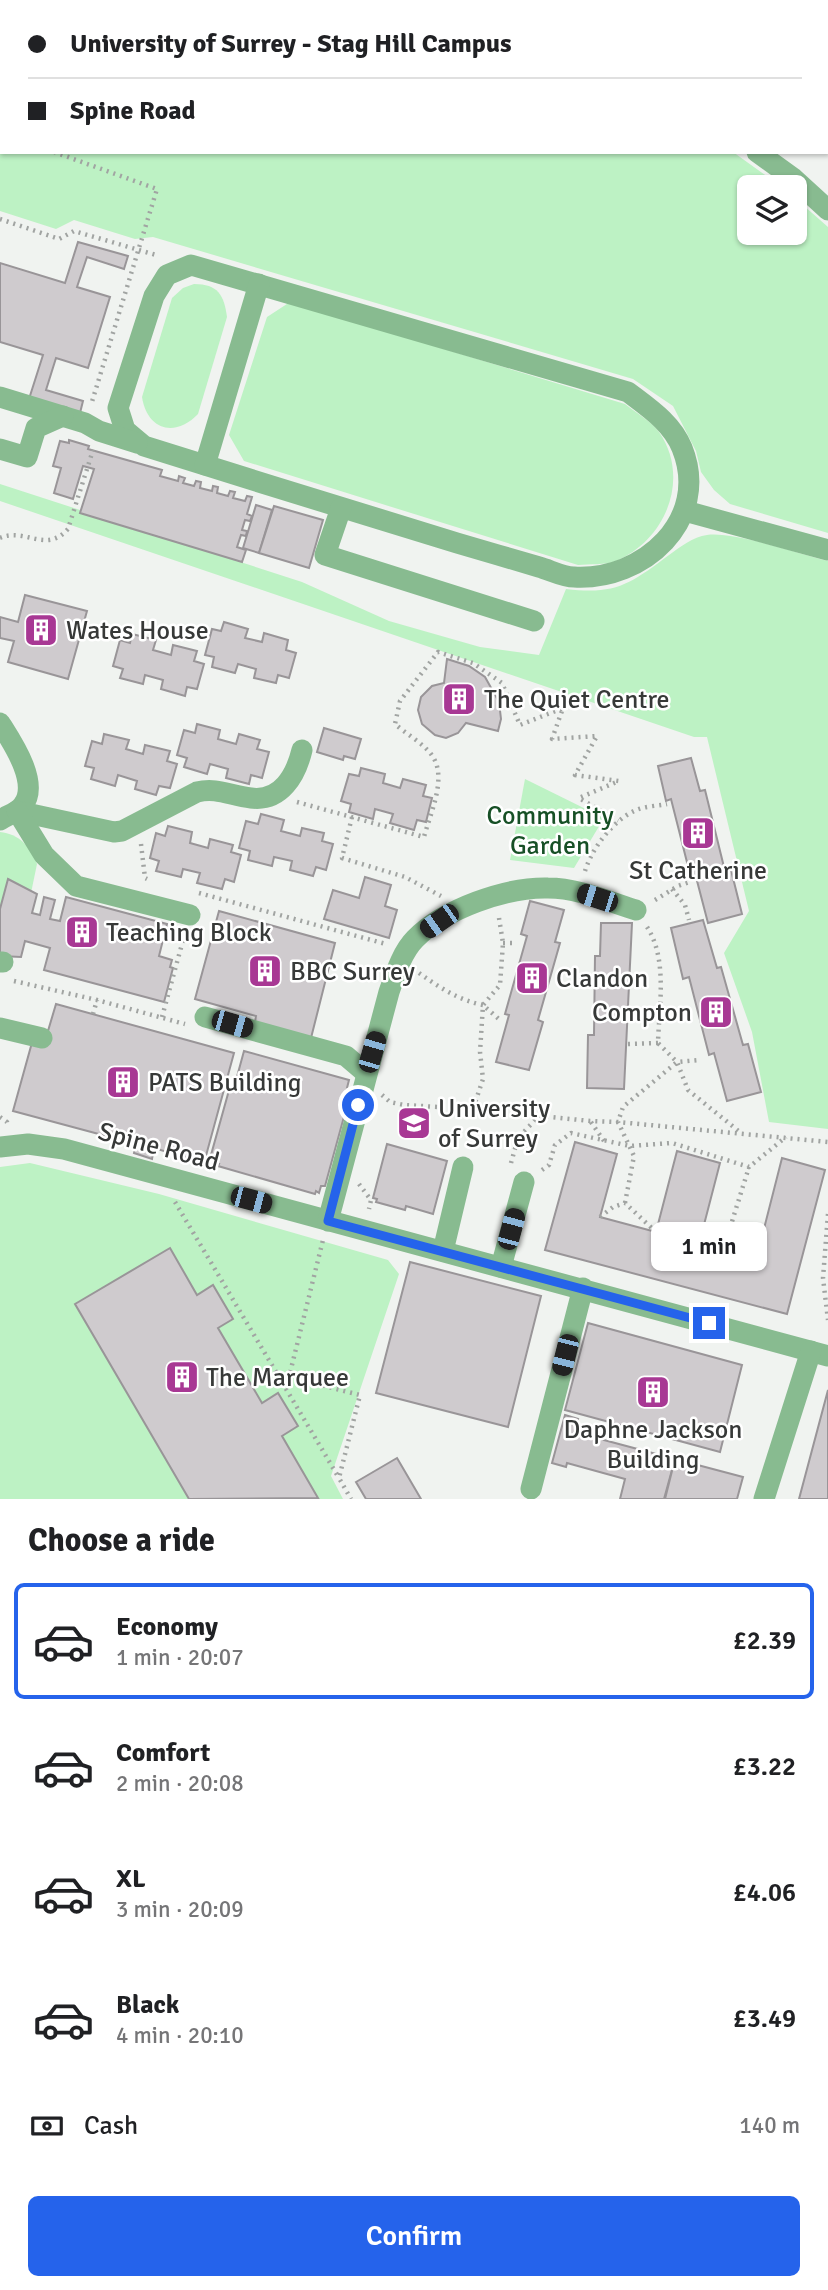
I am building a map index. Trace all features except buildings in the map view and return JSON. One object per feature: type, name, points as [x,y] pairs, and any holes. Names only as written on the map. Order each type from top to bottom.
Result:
[{"type":"street","points":[[760,154],[793,178],[828,209]]},
{"type":"street","points":[[0,397],[64,416],[144,446],[205,466],[573,578],[614,573],[643,560],[669,538],[685,511],[690,481],[682,448],[662,417],[628,392],[191,265],[167,275],[154,296],[118,408],[125,430],[144,446]]},
{"type":"street","points":[[205,466],[259,284]]},
{"type":"street","points":[[0,449],[27,457],[36,428],[64,416]]},
{"type":"street","points":[[341,508],[325,555],[534,621]]},
{"type":"street","points":[[685,511],[828,550]]},
{"type":"street","points":[[0,723],[22,759],[29,792],[25,803],[9,815]]},
{"type":"street","points":[[9,815],[114,831],[142,822],[177,802],[206,790],[261,799],[271,795],[295,775],[302,750]]},
{"type":"street","points":[[9,815],[76,886],[190,915]]},
{"type":"street","points":[[326,1228],[389,992],[414,940],[454,913],[495,896],[524,888],[578,891],[636,910]]},
{"type":"street","points":[[196,1020],[346,1056],[366,1077]]},
{"type":"street","points":[[0,1028],[42,1038]]},
{"type":"street","name":"Spine Road","points":[[0,1147],[50,1146],[326,1228],[443,1251],[819,1353]]},
{"type":"street","points":[[443,1251],[463,1167]]},
{"type":"street","points":[[501,1267],[524,1182]]},
{"type":"street","points":[[531,1489],[583,1289]]},
{"type":"street","points":[[764,1499],[784,1432],[819,1353]]},
{"type":"path","points":[[0,538],[8,534],[52,541],[68,529],[92,427],[157,189],[60,154]]},
{"type":"path","points":[[0,219],[59,239],[74,231],[191,265]]},
{"type":"path","points":[[271,795],[424,837],[439,780],[438,768],[432,755],[395,724],[400,701],[439,652],[472,663],[502,683],[520,725],[563,708],[552,739],[597,736],[575,775],[619,781],[579,798],[618,821]]},
{"type":"path","points":[[578,891],[589,857],[618,821],[636,810],[667,804]]},
{"type":"path","points":[[352,817],[342,858],[405,877],[439,893],[454,913]]},
{"type":"path","points":[[142,822],[141,856],[145,878],[156,881]]},
{"type":"path","points":[[658,1043],[660,986],[657,954],[649,930],[636,916],[636,910],[692,881]]},
{"type":"path","points":[[672,889],[685,905],[689,920]]},
{"type":"path","points":[[192,891],[390,945],[403,960],[445,991],[471,1003],[483,1005],[501,1021]]},
{"type":"path","points":[[473,1109],[483,1079],[480,1052],[483,1005],[500,985],[503,943],[495,896]]},
{"type":"path","points":[[162,1017],[190,915]]},
{"type":"path","points":[[503,943],[516,943]]},
{"type":"path","points":[[3,968],[97,1000],[162,1017],[196,1020]]},
{"type":"path","points":[[93,1014],[97,1000]]},
{"type":"path","points":[[628,1044],[658,1043],[677,1062],[688,1090],[741,1133]]},
{"type":"path","points":[[625,1203],[634,1156],[618,1122],[623,1108],[677,1062],[699,1060]]},
{"type":"path","points":[[366,1077],[390,1102],[404,1105],[828,1142]]},
{"type":"path","points":[[590,1121],[604,1141]]},
{"type":"path","points":[[524,1182],[549,1165],[555,1144],[571,1133],[629,1146],[672,1143],[749,1167]]},
{"type":"path","points":[[755,1260],[734,1238],[730,1228],[749,1167],[786,1137]]},
{"type":"path","points":[[357,1182],[371,1200],[367,1214]]},
{"type":"path","points":[[171,1194],[352,1499]]},
{"type":"path","points":[[600,1217],[613,1207],[625,1203]]},
{"type":"path","points":[[625,1203],[656,1232]]},
{"type":"path","points":[[828,1214],[823,1278],[828,1320]]},
{"type":"path","points":[[289,1377],[326,1228]]},
{"type":"path","points":[[699,1244],[730,1228]]},
{"type":"path","points":[[281,1381],[289,1377],[360,1395],[339,1478]]},
{"type":"green space","points":[[0,154],[736,154],[765,175],[737,175],[737,245],[807,245],[807,209],[828,227],[828,533],[730,504],[714,490],[701,472],[696,451],[673,406],[633,379],[153,237],[135,239],[74,220],[56,229],[0,211]]},
{"type":"green space","points":[[194,284],[209,286],[218,292],[227,317],[198,414],[180,426],[163,427],[150,417],[142,397],[172,298],[183,288]]},
{"type":"green space","points":[[290,302],[625,404],[656,428],[668,450],[673,469],[673,487],[660,523],[634,551],[616,561],[578,565],[244,461],[229,435],[267,317]]},
{"type":"green space","points":[[0,484],[302,582],[389,621],[480,647],[539,655],[566,589],[598,590],[622,585],[702,536],[733,536],[828,561],[828,1129],[769,1122],[752,1032],[724,953],[749,911],[707,737],[694,737],[0,501]]},
{"type":"green space","name":"Community Garden","points":[[525,779],[604,818],[574,868],[510,860]]},
{"type":"green space","points":[[0,832],[13,835],[23,842],[37,864],[31,893],[0,909]]},
{"type":"green space","points":[[30,1163],[159,1194],[388,1260],[399,1274],[331,1476],[343,1499],[0,1499],[0,1167]]},
{"type":"place","name":"Wates House","points":[[41,630]]},
{"type":"place","name":"The Quiet Centre","points":[[459,699]]},
{"type":"place","name":"St Catherine","points":[[698,833]]},
{"type":"place","name":"Teaching Block","points":[[82,932]]},
{"type":"place","name":"BBC Surrey","points":[[265,971]]},
{"type":"place","name":"Clandon","points":[[532,978]]},
{"type":"place","name":"Compton","points":[[716,1012]]},
{"type":"place","name":"PATS Building","points":[[123,1082]]},
{"type":"place","name":"University of Surrey","points":[[414,1123]]},
{"type":"place","name":"The Marquee","points":[[182,1377]]},
{"type":"place","name":"Daphne Jackson Building","points":[[653,1392]]},
{"type":"route","points":[[358,1105],[328,1221],[709,1323]]}]
